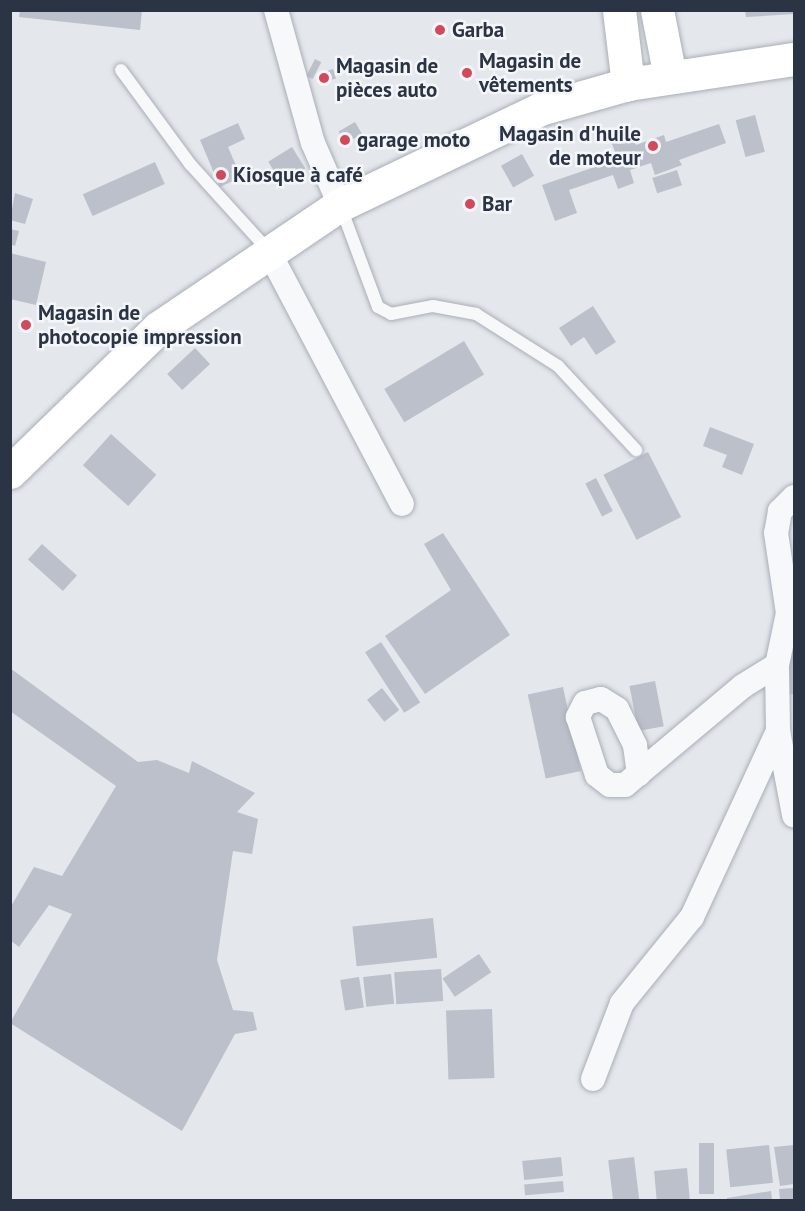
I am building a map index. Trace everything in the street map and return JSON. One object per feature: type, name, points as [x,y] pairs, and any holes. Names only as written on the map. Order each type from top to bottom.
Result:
[{"type":"main road","points":[[619,10],[628,84]]},
{"type":"main road","points":[[657,10],[670,77]]},
{"type":"main road","points":[[10,472],[158,328],[268,250],[340,205],[540,109],[628,84],[795,59]]},
{"type":"street","points":[[276,10],[313,143],[340,205]]},
{"type":"street","points":[[268,250],[402,504]]},
{"type":"street","points":[[795,496],[784,504],[777,520],[791,613],[777,664],[778,731],[795,815]]},
{"type":"street","points":[[639,774],[743,686],[777,664]]},
{"type":"street","points":[[593,1079],[622,1003],[692,917],[778,731]]},
{"type":"lane","points":[[122,69],[190,164],[268,250]]},
{"type":"lane","points":[[340,205],[378,307],[391,314],[433,306],[476,314],[558,366],[636,450]]},
{"type":"building","points":[[20,10],[142,10],[140,30],[19,17]]},
{"type":"building","points":[[745,10],[794,10],[794,14],[746,17]]},
{"type":"building","points":[[315,59],[321,62],[313,79],[306,76]]},
{"type":"building","points":[[333,69],[336,79],[322,83],[319,73]]},
{"type":"building","points":[[755,115],[765,152],[746,157],[736,120]]},
{"type":"building","points":[[355,122],[362,134],[346,144],[339,132]]},
{"type":"building","points":[[238,123],[245,139],[228,147],[241,177],[220,187],[200,140]]},
{"type":"building","points":[[719,124],[726,143],[679,160],[682,165],[655,175],[651,163],[630,170],[634,183],[618,189],[613,175],[569,190],[577,213],[555,221],[542,185],[618,159],[610,139],[632,132],[636,145],[664,135],[666,142]]},
{"type":"building","points":[[292,147],[305,168],[282,183],[268,162]]},
{"type":"building","points":[[522,154],[534,176],[513,188],[501,166]]},
{"type":"building","points":[[155,162],[165,184],[93,216],[83,194]]},
{"type":"building","points":[[677,170],[682,185],[657,193],[652,178]]},
{"type":"building","points":[[15,193],[33,199],[25,224],[10,220]]},
{"type":"building","points":[[10,229],[19,231],[15,246],[10,244]]},
{"type":"building","points":[[10,253],[46,262],[36,305],[10,299]]},
{"type":"building","points":[[593,306],[616,342],[596,355],[584,337],[571,346],[559,328]]},
{"type":"building","points":[[464,341],[484,374],[404,422],[384,389]]},
{"type":"building","points":[[195,348],[210,364],[182,390],[167,374]]},
{"type":"building","points":[[710,427],[754,444],[742,475],[722,467],[727,455],[703,446]]},
{"type":"building","points":[[111,434],[156,475],[128,506],[83,465]]},
{"type":"building","points":[[648,452],[681,517],[637,540],[603,475]]},
{"type":"building","points":[[596,478],[613,511],[602,516],[585,483]]},
{"type":"building","points":[[443,533],[510,635],[425,694],[385,636],[451,590],[424,544]]},
{"type":"building","points":[[42,544],[77,575],[63,591],[28,560]]},
{"type":"building","points":[[381,642],[420,702],[404,713],[365,652]]},
{"type":"building","points":[[794,647],[794,694],[787,695],[781,649]]},
{"type":"building","points":[[10,668],[138,762],[157,760],[189,773],[192,761],[255,793],[237,812],[258,819],[252,854],[233,851],[217,960],[233,1010],[253,1012],[257,1030],[235,1034],[182,1131],[10,1023],[72,914],[49,905],[19,947],[10,940],[10,908],[34,867],[62,876],[116,786],[10,711]]},
{"type":"building","points":[[655,681],[664,726],[638,731],[629,686]]},
{"type":"building","points":[[563,687],[581,771],[546,779],[528,694]]},
{"type":"building","points":[[382,688],[399,710],[384,722],[367,700]]},
{"type":"building","points":[[433,918],[437,958],[357,966],[352,926]]},
{"type":"building","points":[[479,954],[491,972],[455,997],[443,979]]},
{"type":"building","points":[[441,969],[443,1001],[396,1004],[394,972]]},
{"type":"building","points":[[391,974],[394,1004],[366,1007],[363,977]]},
{"type":"building","points":[[359,977],[364,1008],[345,1011],[340,980]]},
{"type":"building","points":[[492,1009],[494,1078],[448,1080],[446,1011]]},
{"type":"building","points":[[699,1143],[714,1143],[714,1194],[699,1194]]},
{"type":"building","points":[[769,1145],[773,1183],[730,1187],[726,1149]]},
{"type":"building","points":[[794,1145],[794,1184],[780,1186],[774,1147]]},
{"type":"building","points":[[561,1157],[563,1176],[524,1180],[522,1161]]},
{"type":"building","points":[[634,1157],[639,1200],[613,1200],[608,1160]]},
{"type":"building","points":[[687,1168],[690,1200],[657,1200],[654,1171]]},
{"type":"building","points":[[563,1181],[564,1192],[525,1195],[524,1184]]},
{"type":"building","points":[[794,1188],[794,1200],[780,1200],[779,1189]]},
{"type":"building","points":[[771,1191],[772,1200],[727,1200],[727,1198]]},
{"type":"place","name":"Garba","points":[[440,30]]},
{"type":"place","name":"Magasin de vêtements","points":[[467,73]]},
{"type":"place","name":"Magasin de pièces auto","points":[[324,78]]},
{"type":"place","name":"garage moto","points":[[345,140]]},
{"type":"place","name":"Magasin d'huile de moteur","points":[[653,146]]},
{"type":"place","name":"Kiosque à café","points":[[221,175]]},
{"type":"place","name":"Bar","points":[[470,204]]},
{"type":"place","name":"Magasin de photocopie impression","points":[[26,325]]}]
